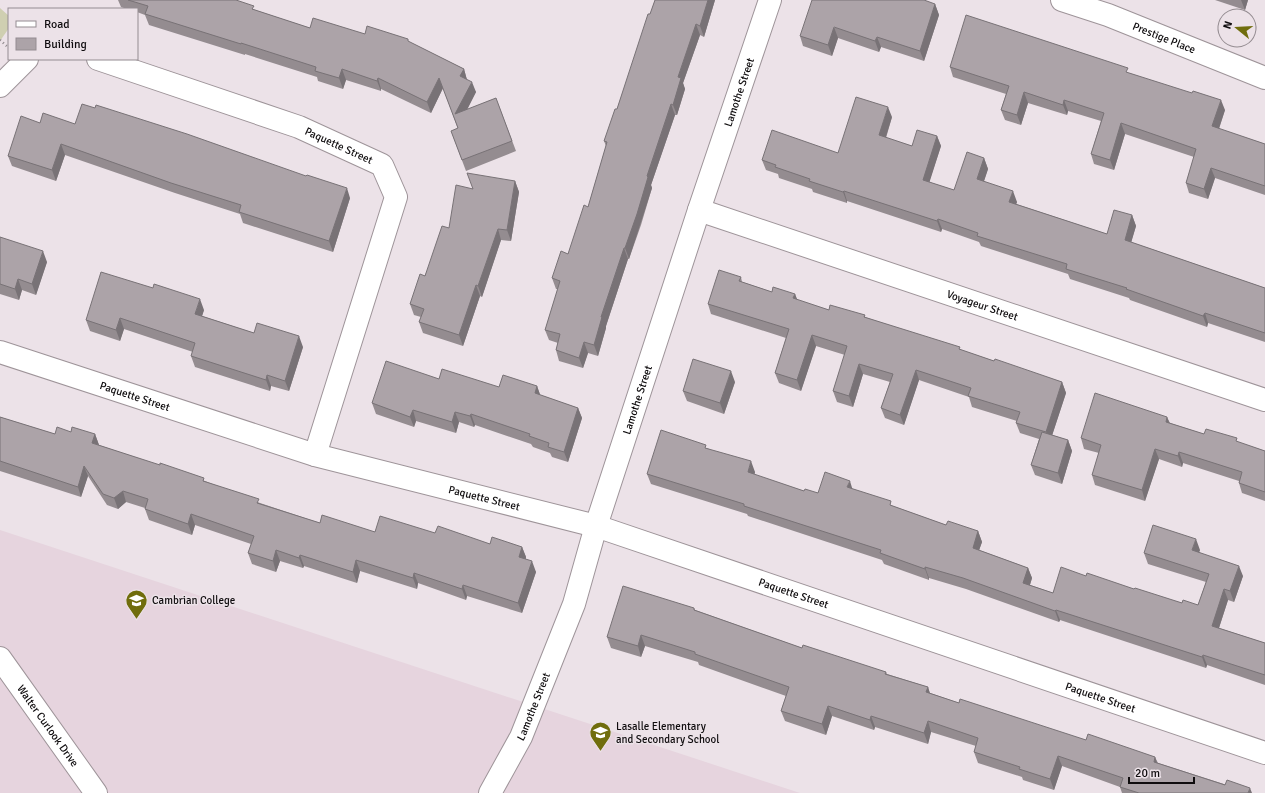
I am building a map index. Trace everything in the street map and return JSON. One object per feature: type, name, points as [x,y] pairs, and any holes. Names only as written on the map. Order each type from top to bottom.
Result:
[{"type":"street","name":"Lamothe Street","points":[[490,793],[521,737],[574,604],[596,526],[699,210],[770,0]]},
{"type":"street","name":"Prestige Place","points":[[1062,0],[1110,8],[1265,78]]},
{"type":"street","points":[[0,86],[26,60]]},
{"type":"street","name":"Paquette Street","points":[[101,60],[299,127],[382,165],[396,197],[315,455]]},
{"type":"street","name":"Voyageur Street","points":[[699,210],[1265,400]]},
{"type":"street","name":"Paquette Street","points":[[0,352],[315,455],[596,526],[1265,754]]},
{"type":"street","name":"Walter Curlook Drive","points":[[0,658],[96,793]]},
{"type":"path","points":[[0,40],[8,47]]},
{"type":"shaded area","name":"Cambrian College","points":[[0,530],[800,793],[0,793]]},
{"type":"green space","points":[[0,8],[8,15],[8,29],[0,41]]},
{"type":"building","points":[[128,0],[236,0],[254,6],[252,9],[310,28],[313,18],[365,34],[367,26],[408,39],[408,41],[464,69],[460,76],[472,82],[455,114],[496,98],[512,141],[462,160],[451,131],[458,128],[439,78],[427,102],[378,78],[377,81],[342,69],[339,78],[315,71],[316,67],[145,14],[148,6]]},
{"type":"building","points":[[655,0],[708,0],[700,26],[696,24],[678,77],[681,78],[673,105],[671,104],[647,176],[648,177],[637,214],[601,317],[594,345],[584,342],[579,358],[556,350],[560,334],[545,330],[560,281],[552,278],[561,251],[568,254],[584,205],[588,207],[607,142],[604,141],[615,109],[617,109],[648,14],[650,14]]},
{"type":"building","points":[[812,0],[924,0],[935,4],[920,51],[877,37],[875,41],[834,27],[828,45],[800,36]]},
{"type":"building","points":[[966,15],[1128,68],[1126,72],[1192,93],[1193,91],[1221,100],[1212,126],[1265,144],[1265,186],[1211,168],[1204,189],[1186,183],[1196,149],[1121,123],[1110,160],[1091,154],[1104,113],[1064,100],[1063,105],[1024,92],[1017,115],[1001,110],[1009,86],[950,67]]},
{"type":"building","points":[[856,97],[888,107],[879,135],[912,146],[917,130],[937,136],[923,180],[954,190],[967,152],[984,158],[977,179],[1013,191],[1009,202],[1107,234],[1114,210],[1132,215],[1125,240],[1265,288],[1265,333],[1205,313],[1203,316],[1126,289],[1127,288],[1066,269],[1067,264],[977,236],[978,233],[938,219],[937,221],[809,181],[810,179],[775,167],[776,165],[762,160],[772,130],[838,153]]},
{"type":"building","points":[[82,104],[95,108],[96,105],[187,134],[306,176],[307,175],[347,188],[329,241],[239,212],[241,205],[171,183],[61,144],[52,170],[8,156],[21,116],[40,123],[43,113],[75,124]]},
{"type":"building","points":[[467,173],[515,181],[507,230],[498,229],[478,286],[476,285],[459,335],[419,322],[424,309],[410,304],[420,274],[425,276],[442,226],[449,228],[456,185],[473,189]]},
{"type":"building","points":[[0,237],[43,251],[32,284],[18,279],[15,289],[0,284]]},
{"type":"building","points":[[719,270],[741,277],[739,281],[772,292],[773,287],[795,294],[793,298],[829,310],[830,305],[865,315],[864,317],[960,347],[959,349],[994,361],[995,359],[1062,382],[1046,432],[1016,423],[1020,412],[968,396],[971,388],[916,370],[900,415],[881,408],[893,374],[859,364],[849,396],[833,391],[847,346],[812,335],[797,380],[775,373],[789,329],[708,304]]},
{"type":"building","points":[[101,272],[153,288],[154,284],[200,299],[195,314],[254,333],[257,323],[299,336],[285,381],[267,375],[266,380],[191,356],[195,343],[120,318],[116,330],[86,320]]},
{"type":"building","points":[[693,359],[731,371],[720,403],[683,391]]},
{"type":"building","points":[[386,361],[439,379],[442,369],[499,387],[503,375],[537,386],[535,393],[578,408],[564,452],[548,447],[549,443],[529,436],[530,434],[471,414],[470,416],[455,412],[452,422],[413,410],[410,417],[372,403]]},
{"type":"building","points":[[1095,393],[1167,417],[1166,422],[1204,434],[1206,429],[1237,438],[1236,441],[1265,451],[1265,492],[1239,483],[1242,472],[1179,452],[1178,456],[1155,449],[1142,490],[1092,475],[1101,445],[1081,438]]},
{"type":"building","points":[[0,417],[55,434],[57,427],[71,432],[72,427],[95,434],[92,443],[204,478],[203,481],[259,499],[257,503],[320,523],[322,515],[375,532],[380,516],[435,533],[438,526],[490,544],[492,537],[522,547],[519,557],[532,561],[518,603],[463,585],[462,589],[414,573],[413,578],[356,560],[353,572],[300,555],[299,558],[276,550],[273,561],[248,553],[254,536],[191,514],[188,524],[145,509],[148,499],[123,491],[114,498],[103,494],[84,466],[78,487],[0,461]]},
{"type":"building","points":[[661,430],[706,445],[705,448],[751,461],[748,472],[804,491],[805,489],[818,493],[825,472],[850,481],[847,487],[891,501],[890,505],[946,525],[948,521],[978,531],[973,548],[1028,568],[1023,583],[1053,593],[1061,567],[1086,576],[1087,573],[1182,603],[1183,600],[1198,605],[1209,574],[1144,553],[1153,525],[1196,539],[1192,550],[1239,566],[1230,591],[1224,589],[1212,626],[1265,643],[1265,675],[1203,655],[1202,657],[1056,610],[1055,611],[963,578],[925,567],[925,569],[880,553],[881,550],[744,506],[744,504],[647,474]]},
{"type":"building","points":[[1042,432],[1068,440],[1058,473],[1031,465]]},
{"type":"building","points":[[623,586],[694,608],[694,610],[802,648],[803,645],[886,672],[885,674],[928,687],[926,692],[959,703],[960,699],[1086,740],[1088,734],[1155,757],[1154,762],[1225,785],[1227,780],[1250,788],[1248,793],[1139,793],[1120,787],[1123,778],[1058,756],[1050,779],[1019,769],[1020,767],[974,752],[978,738],[928,721],[924,733],[871,716],[870,720],[828,706],[822,724],[781,711],[789,687],[695,654],[695,652],[641,635],[638,646],[607,637]]},
{"type":"place","name":"Cambrian College","points":[[137,620]]},
{"type":"place","name":"Lasalle Elementary and Secondary School","points":[[601,752]]}]
